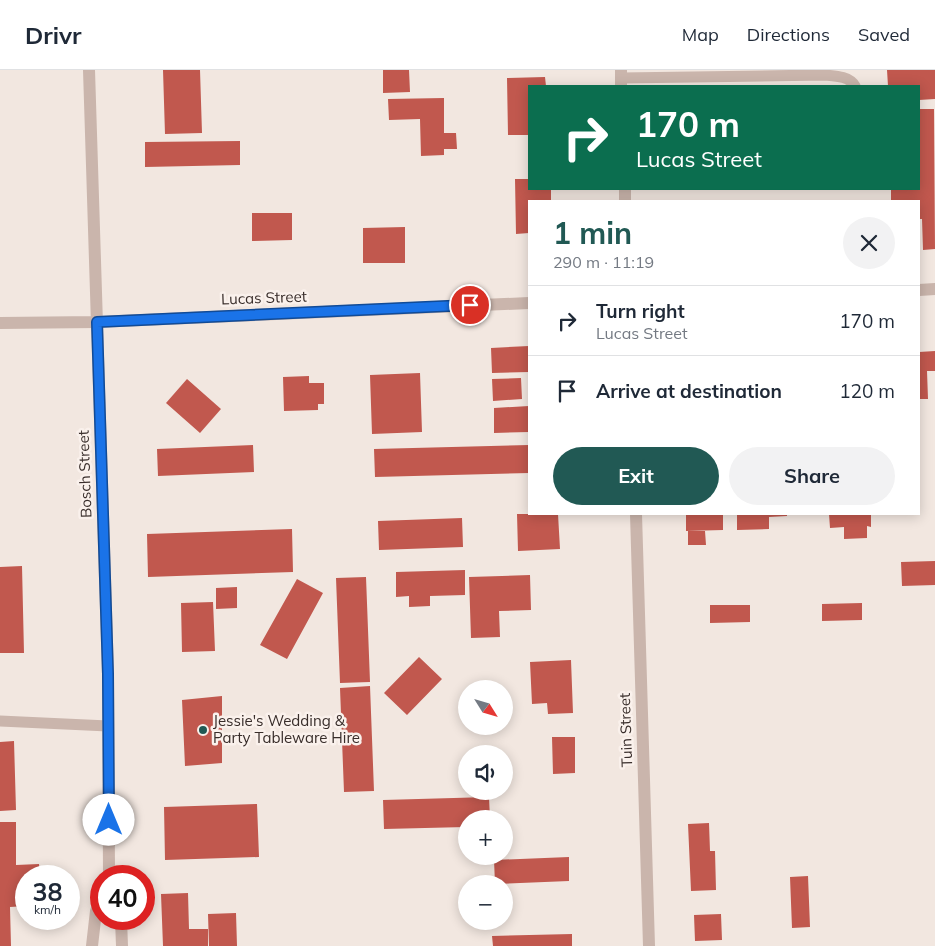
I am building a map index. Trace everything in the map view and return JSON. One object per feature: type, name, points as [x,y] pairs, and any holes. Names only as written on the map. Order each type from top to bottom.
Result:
[{"type":"street","name":"Bosch Street","points":[[89,70],[108,674],[109,865]]},
{"type":"street","points":[[920,290],[935,289]]},
{"type":"street","name":"Lucas Street","points":[[0,324],[97,322],[528,303]]},
{"type":"street","name":"Tuin Street","points":[[636,515],[649,946]]},
{"type":"street","points":[[92,946],[94,930]]},
{"type":"street","points":[[121,930],[122,946]]},
{"type":"lane","points":[[621,78],[824,75],[840,77],[854,85]]},
{"type":"lane","points":[[0,721],[108,726]]},
{"type":"building","points":[[163,70],[200,70],[202,133],[165,134]]},
{"type":"building","points":[[383,70],[409,70],[410,92],[383,93]]},
{"type":"building","points":[[887,70],[935,70],[935,99],[920,100],[920,85],[888,85]]},
{"type":"building","points":[[545,77],[546,85],[528,85],[528,135],[508,135],[507,78]]},
{"type":"building","points":[[444,98],[444,133],[456,133],[457,149],[444,149],[444,155],[421,156],[420,119],[389,120],[388,99]]},
{"type":"building","points":[[920,109],[934,109],[935,249],[923,250],[920,200],[891,200],[891,190],[920,190]]},
{"type":"building","points":[[240,141],[240,165],[145,167],[145,142]]},
{"type":"building","points":[[515,179],[528,179],[528,190],[551,190],[551,200],[528,200],[528,233],[516,234]]},
{"type":"building","points":[[252,213],[292,213],[292,240],[252,241]]},
{"type":"building","points":[[405,227],[405,263],[363,263],[363,228]]},
{"type":"building","points":[[528,346],[528,372],[492,373],[491,348]]},
{"type":"building","points":[[935,351],[935,371],[927,371],[928,399],[920,399],[920,352]]},
{"type":"building","points":[[420,373],[422,432],[372,434],[370,375]]},
{"type":"building","points":[[309,376],[309,383],[324,383],[324,404],[318,404],[318,410],[284,411],[283,377]]},
{"type":"building","points":[[521,378],[522,399],[493,401],[492,379]]},
{"type":"building","points":[[187,379],[221,409],[200,433],[166,403]]},
{"type":"building","points":[[528,406],[528,432],[494,433],[494,408]]},
{"type":"building","points":[[253,445],[254,472],[158,476],[157,449]]},
{"type":"building","points":[[528,445],[528,473],[375,477],[374,449]]},
{"type":"building","points":[[517,514],[558,515],[560,549],[518,551]]},
{"type":"building","points":[[686,515],[723,515],[723,530],[686,531]]},
{"type":"building","points":[[737,515],[787,515],[769,517],[769,529],[737,530]]},
{"type":"building","points":[[829,515],[871,515],[871,527],[867,526],[867,538],[844,539],[844,527],[830,528]]},
{"type":"building","points":[[462,518],[463,547],[379,550],[378,521]]},
{"type":"building","points":[[292,529],[293,572],[148,577],[147,534]]},
{"type":"building","points":[[688,531],[705,531],[706,545],[688,545]]},
{"type":"building","points":[[935,561],[935,585],[902,586],[901,562]]},
{"type":"building","points":[[22,566],[24,653],[0,653],[0,567]]},
{"type":"building","points":[[465,570],[465,595],[430,596],[430,606],[409,607],[409,596],[396,597],[396,572]]},
{"type":"building","points":[[530,575],[531,610],[499,611],[500,637],[471,638],[469,577]]},
{"type":"building","points":[[366,577],[370,682],[340,683],[336,578]]},
{"type":"building","points":[[297,579],[323,593],[287,659],[260,645]]},
{"type":"building","points":[[237,587],[237,608],[216,609],[216,588]]},
{"type":"building","points":[[213,602],[215,651],[182,652],[181,603]]},
{"type":"building","points":[[862,603],[862,620],[822,621],[822,604]]},
{"type":"building","points":[[710,605],[750,605],[750,622],[710,623]]},
{"type":"building","points":[[419,657],[442,679],[407,715],[384,693]]},
{"type":"building","points":[[571,660],[573,713],[548,714],[547,703],[532,704],[530,662]]},
{"type":"building","points":[[370,686],[374,791],[344,792],[340,688]]},
{"type":"building","name":"Jessie's Wedding & Party Tableware Hire","points":[[222,696],[222,763],[185,766],[182,700]]},
{"type":"building","points":[[552,737],[575,737],[575,773],[553,774]]},
{"type":"building","points":[[14,741],[16,810],[0,811],[0,742]]},
{"type":"building","points":[[458,798],[458,800],[489,800],[490,810],[458,810],[458,827],[384,829],[383,800]]},
{"type":"building","points":[[257,804],[259,857],[165,860],[164,807]]},
{"type":"building","points":[[0,822],[16,822],[15,907],[10,907],[11,946],[0,946]]},
{"type":"building","points":[[709,823],[710,851],[715,851],[716,890],[691,891],[688,824]]},
{"type":"building","points":[[569,857],[569,881],[513,883],[513,875],[495,875],[494,865],[513,865],[513,859]]},
{"type":"building","points":[[808,876],[810,927],[792,928],[790,877]]},
{"type":"building","points":[[188,893],[189,929],[208,929],[208,946],[163,946],[161,894]]},
{"type":"building","points":[[236,913],[237,946],[209,946],[208,914]]},
{"type":"building","points":[[721,914],[722,940],[695,941],[694,915]]},
{"type":"building","points":[[572,934],[572,946],[493,946],[492,936]]},
{"type":"place","name":"Jessie's Wedding & Party Tableware Hire","points":[[203,730]]},
{"type":"route","points":[[109,820],[108,674],[97,322],[470,305]]}]
